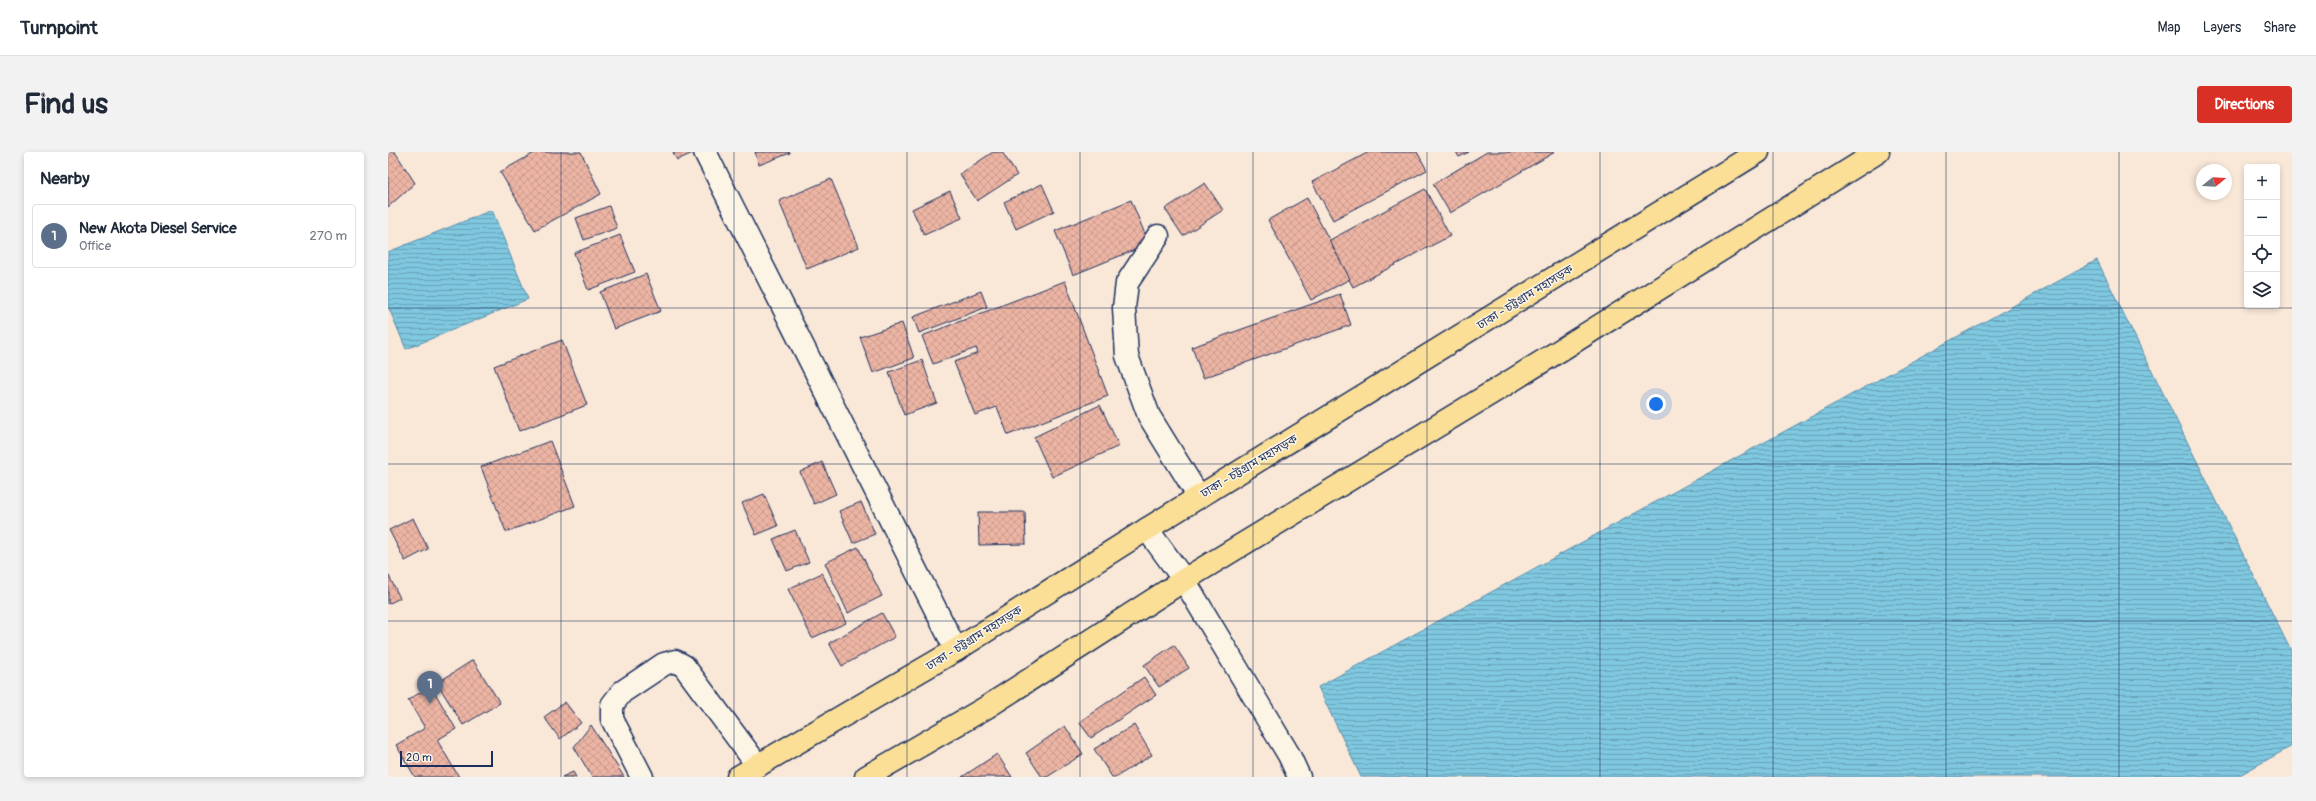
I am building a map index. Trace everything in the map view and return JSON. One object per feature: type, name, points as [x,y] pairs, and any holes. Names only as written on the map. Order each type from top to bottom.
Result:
[{"type":"highway","name":"ঢাকা - চট্টগ্রাম মহাসড়ক","points":[[738,777],[956,650],[1147,528],[1758,152]]},
{"type":"highway","points":[[866,777],[987,707],[1184,580],[1498,389],[1878,152]]},
{"type":"street","points":[[705,152],[956,650]]},
{"type":"street","points":[[1158,236],[1127,283],[1124,308],[1127,356],[1149,416],[1199,497]]},
{"type":"street","points":[[1147,528],[1184,580],[1289,755],[1299,777]]},
{"type":"street","points":[[642,777],[612,719],[612,705],[622,692],[664,664],[675,661],[684,666],[758,766]]},
{"type":"water","points":[[492,210],[528,299],[406,349],[388,306],[388,252]]},
{"type":"water","points":[[2097,260],[2292,653],[2292,746],[2236,777],[1361,777],[1318,687]]},
{"type":"building","points":[[388,152],[395,152],[415,183],[388,207]]},
{"type":"building","points":[[536,152],[581,152],[601,194],[535,230],[500,172]]},
{"type":"building","points":[[673,152],[695,152],[677,160]]},
{"type":"building","points":[[755,152],[790,152],[790,153],[759,165]]},
{"type":"building","points":[[993,152],[1002,152],[1017,175],[977,201],[960,174]]},
{"type":"building","points":[[1369,152],[1417,152],[1427,170],[1333,220],[1312,182]]},
{"type":"building","points":[[1456,152],[1469,152],[1459,157]]},
{"type":"building","points":[[1487,152],[1555,152],[1450,213],[1433,184]]},
{"type":"building","points":[[831,179],[859,247],[807,269],[779,201]]},
{"type":"building","points":[[1205,183],[1223,210],[1183,236],[1165,209]]},
{"type":"building","points":[[1042,184],[1054,211],[1016,229],[1004,202]]},
{"type":"building","points":[[1425,189],[1450,236],[1353,287],[1328,241]]},
{"type":"building","points":[[950,191],[962,218],[924,235],[912,209]]},
{"type":"building","points":[[1307,198],[1350,279],[1311,300],[1268,220]]},
{"type":"building","points":[[1131,200],[1149,244],[1073,275],[1055,231]]},
{"type":"building","points":[[609,206],[617,228],[584,240],[576,218]]},
{"type":"building","points":[[620,235],[635,272],[588,290],[574,253]]},
{"type":"building","points":[[646,274],[661,311],[614,329],[600,292]]},
{"type":"building","points":[[1065,281],[1108,396],[1008,435],[997,407],[975,415],[954,362],[978,353],[976,348],[933,364],[922,336]]},
{"type":"building","points":[[981,291],[987,307],[919,333],[913,317]]},
{"type":"building","points":[[1340,294],[1351,325],[1203,378],[1192,347]]},
{"type":"building","points":[[902,323],[914,358],[873,373],[860,337]]},
{"type":"building","points":[[562,340],[587,405],[519,431],[494,366]]},
{"type":"building","points":[[922,360],[937,403],[904,415],[889,372]]},
{"type":"building","points":[[1100,405],[1119,446],[1052,477],[1034,437]]},
{"type":"building","points":[[550,441],[575,506],[506,532],[481,467]]},
{"type":"building","points":[[822,462],[836,494],[814,504],[800,472]]},
{"type":"building","points":[[764,494],[778,526],[756,535],[742,503]]},
{"type":"building","points":[[861,502],[875,534],[853,543],[839,511]]},
{"type":"building","points":[[978,512],[1025,512],[1026,544],[979,545]]},
{"type":"building","points":[[413,518],[428,549],[405,561],[389,530]]},
{"type":"building","points":[[795,530],[809,562],[787,571],[773,539]]},
{"type":"building","points":[[858,547],[882,596],[848,613],[825,563]]},
{"type":"building","points":[[822,573],[846,623],[812,638],[788,589]]},
{"type":"building","points":[[388,574],[400,598],[388,604]]},
{"type":"building","points":[[882,613],[895,637],[842,666],[829,643]]},
{"type":"building","points":[[1174,645],[1189,668],[1159,687],[1144,665]]},
{"type":"building","points":[[473,660],[500,703],[463,725],[437,683]]},
{"type":"building","points":[[1144,677],[1156,695],[1091,738],[1079,722]]},
{"type":"building","points":[[431,686],[456,729],[437,740],[459,777],[415,777],[396,745],[425,728],[408,700]]},
{"type":"building","points":[[565,702],[581,723],[560,739],[544,717]]},
{"type":"building","points":[[591,725],[624,777],[592,777],[574,747]]},
{"type":"building","points":[[1134,725],[1152,755],[1116,777],[1112,777],[1094,749]]},
{"type":"building","points":[[1065,726],[1083,754],[1047,777],[1042,777],[1026,753]]},
{"type":"building","points":[[997,754],[1012,777],[962,777]]},
{"type":"building","points":[[573,772],[576,777],[562,777]]},
{"type":"place","name":"New Akota Diesel Service","points":[[430,704]]}]
